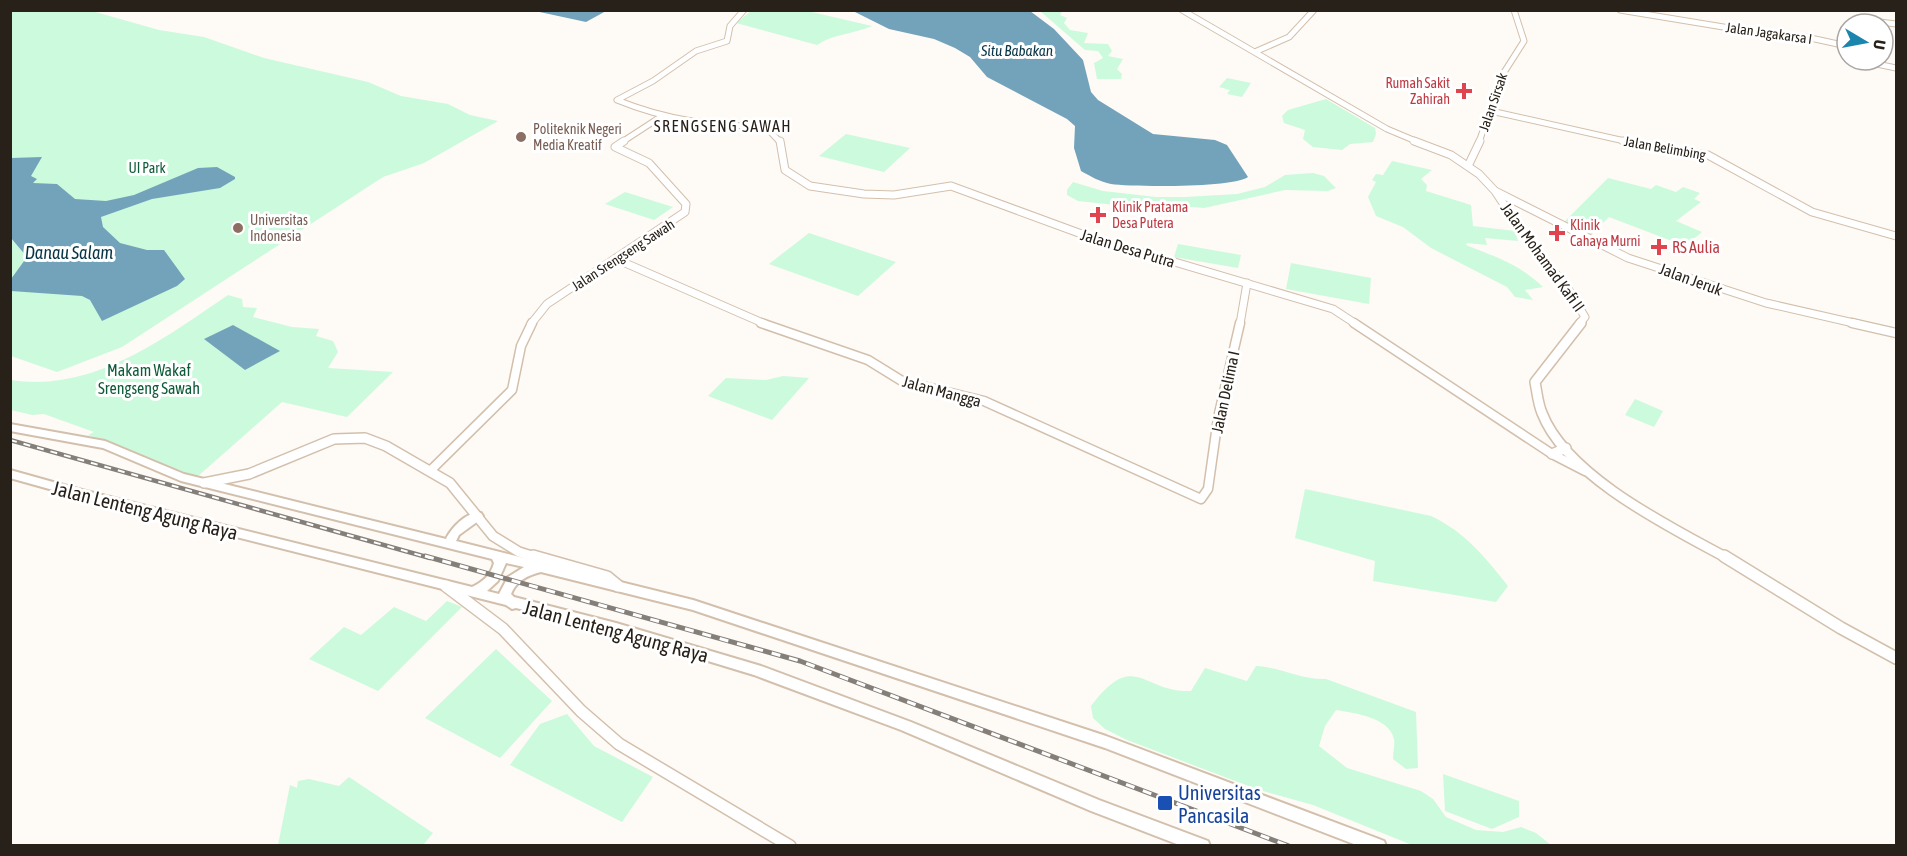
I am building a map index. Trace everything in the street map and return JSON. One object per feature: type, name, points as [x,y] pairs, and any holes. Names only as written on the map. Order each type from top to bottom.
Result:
[{"type":"main road","name":"Jalan Mohamad Kafi II","points":[[1182,10],[1257,51],[1389,130],[1468,164],[1497,192],[1526,240],[1572,295],[1585,317],[1535,382],[1536,393],[1548,422],[1568,450],[1588,472],[1624,500],[1752,571],[1841,631],[1896,658]]},
{"type":"main road","points":[[10,428],[105,445],[169,473],[204,483],[618,586],[738,620],[1043,721],[1379,846]]},
{"type":"main road","points":[[204,483],[249,474],[329,441],[347,437],[365,438],[386,446],[432,470],[450,483],[493,536],[519,552],[607,577],[618,586]]},
{"type":"main road","points":[[1555,456],[1568,450]]},
{"type":"main road","name":"Jalan Lenteng Agung Raya","points":[[10,474],[78,494],[512,604],[616,628],[756,670],[906,726],[1096,806],[1203,846]]},
{"type":"main road","points":[[448,545],[455,532],[477,516]]},
{"type":"main road","points":[[471,592],[486,586],[496,575],[500,563],[497,557]]},
{"type":"main road","points":[[512,604],[505,595],[510,583],[521,573],[543,569]]},
{"type":"main road","points":[[446,586],[503,629],[581,711],[619,744],[790,846]]},
{"type":"street","points":[[662,116],[644,112],[617,100],[653,81],[696,51],[727,41],[730,26],[744,10]]},
{"type":"street","points":[[1257,51],[1289,37],[1314,10]]},
{"type":"street","name":"Jalan Sirsak","points":[[1468,164],[1491,111],[1514,48],[1524,41],[1514,10]]},
{"type":"street","name":"Jalan Jagakarsa I","points":[[1620,10],[1766,34],[1806,37],[1835,43]]},
{"type":"street","name":"Jalan Belimbing","points":[[1491,111],[1645,146],[1708,155],[1812,212],[1896,236]]},
{"type":"street","name":"Jalan Srengseng Sawah","points":[[432,470],[513,390],[517,378],[521,344],[536,316],[549,302],[675,221],[686,210],[686,205],[649,163],[615,147],[662,116]]},
{"type":"street","name":"Jalan Desa Putra","points":[[662,116],[708,125],[766,127],[775,134],[783,146],[785,170],[810,186],[864,194],[894,195],[951,186],[1088,236],[1333,309],[1384,345],[1555,456],[1588,472]]},
{"type":"street","name":"Jalan Jeruk","points":[[1497,192],[1588,240],[1628,258],[1766,303],[1896,333]]},
{"type":"street","name":"Jalan Mangga","points":[[616,259],[753,320],[868,360],[902,381],[984,401],[1201,499]]},
{"type":"street","name":"Jalan Delima I","points":[[1201,499],[1210,480],[1218,418],[1235,350],[1247,282]]},
{"type":"green space","points":[[803,10],[872,26],[817,45],[736,23],[751,11]]},
{"type":"green space","name":"UI Park","points":[[11,11],[92,11],[159,30],[204,37],[264,58],[368,82],[401,96],[448,104],[470,115],[498,121],[424,163],[383,177],[122,347],[57,372],[11,356]]},
{"type":"green space","points":[[1040,11],[1062,11],[1060,15],[1067,18],[1064,23],[1070,30],[1088,33],[1084,43],[1108,44],[1112,51],[1108,56],[1123,59],[1117,69],[1122,74],[1121,79],[1097,79],[1094,63],[1103,58],[1098,51],[1085,50]]},
{"type":"green space","points":[[1227,78],[1251,83],[1242,97],[1227,94],[1230,90],[1219,87]]},
{"type":"green space","points":[[1326,99],[1375,128],[1376,134],[1373,142],[1350,144],[1342,150],[1313,147],[1303,139],[1305,130],[1284,123],[1282,116],[1288,110]]},
{"type":"green space","points":[[846,134],[910,148],[884,172],[819,156]]},
{"type":"green space","points":[[1392,161],[1432,170],[1421,179],[1427,185],[1426,191],[1471,205],[1473,226],[1515,231],[1518,241],[1485,238],[1487,245],[1467,243],[1466,245],[1507,262],[1534,279],[1543,287],[1525,290],[1533,300],[1515,297],[1507,287],[1431,248],[1403,227],[1376,216],[1368,197],[1376,182],[1372,180],[1376,174],[1383,175]]},
{"type":"green space","points":[[1313,173],[1324,176],[1336,188],[1328,191],[1285,190],[1204,208],[1154,204],[1134,207],[1078,201],[1067,195],[1067,190],[1073,182],[1103,191],[1156,197],[1237,194],[1265,187],[1285,175]]},
{"type":"green space","points":[[1608,178],[1651,189],[1656,185],[1676,192],[1683,187],[1700,193],[1694,199],[1701,202],[1676,221],[1702,232],[1685,246],[1609,217],[1590,236],[1563,223]]},
{"type":"green space","points":[[625,192],[673,207],[654,220],[605,204]]},
{"type":"green space","points":[[809,233],[896,262],[858,296],[769,264]]},
{"type":"green space","points":[[1178,244],[1241,255],[1238,268],[1174,257]]},
{"type":"green space","points":[[1291,263],[1371,278],[1369,304],[1286,289]]},
{"type":"green space","name":"Makam Wakaf Srengseng Sawah","points":[[228,295],[242,299],[243,307],[257,308],[253,317],[292,327],[319,329],[316,336],[333,341],[338,352],[328,368],[393,372],[347,417],[282,402],[197,477],[88,435],[94,432],[44,414],[32,415],[11,410],[10,380],[41,382],[70,378],[98,370],[152,345]]},
{"type":"green space","points":[[783,376],[809,378],[772,420],[708,396],[726,378],[766,380]]},
{"type":"green space","points":[[1635,399],[1663,411],[1654,427],[1625,415]]},
{"type":"green space","points":[[1305,489],[1431,516],[1464,538],[1508,586],[1496,602],[1373,581],[1375,561],[1295,538]]},
{"type":"green space","points":[[447,601],[462,607],[378,691],[309,659],[344,627],[361,635],[394,607],[426,621]]},
{"type":"green space","points":[[496,649],[552,701],[500,758],[425,718]]},
{"type":"green space","points":[[1256,666],[1308,678],[1326,679],[1416,712],[1418,768],[1406,769],[1393,759],[1394,739],[1391,732],[1378,721],[1361,715],[1336,710],[1325,726],[1319,746],[1347,768],[1421,791],[1433,799],[1446,817],[1476,830],[1503,832],[1521,827],[1536,833],[1551,845],[1412,845],[1313,805],[1259,790],[1127,740],[1105,729],[1093,718],[1091,706],[1118,679],[1129,676],[1174,690],[1191,691],[1205,668],[1247,681]]},
{"type":"green space","points":[[567,714],[594,746],[653,777],[622,822],[510,765],[540,724]]},
{"type":"green space","points":[[1443,774],[1519,801],[1519,817],[1492,829],[1445,811]]},
{"type":"green space","points":[[349,777],[433,833],[423,845],[278,845],[290,785],[297,788],[298,781],[309,779],[339,786]]},
{"type":"water","points":[[535,11],[606,11],[586,22]]},
{"type":"water","name":"Situ Babakan","points":[[853,11],[1030,11],[1054,29],[1083,60],[1091,92],[1098,100],[1153,134],[1215,140],[1227,145],[1248,177],[1239,181],[1182,186],[1122,185],[1099,180],[1081,171],[1074,148],[1075,126],[1067,119],[987,77],[970,57],[955,48],[934,39],[889,29]]},
{"type":"water","name":"Danau Salam","points":[[42,157],[31,176],[37,179],[33,183],[57,184],[75,199],[106,201],[134,195],[198,168],[217,167],[235,179],[220,188],[152,199],[101,217],[103,227],[120,243],[147,250],[164,250],[185,279],[177,286],[102,321],[90,300],[82,296],[11,291],[11,279],[27,257],[11,238],[11,158]]},
{"type":"water","points":[[233,325],[280,351],[245,370],[204,339]]},
{"type":"railway","points":[[10,440],[430,558]]},
{"type":"railway","points":[[425,556],[800,661],[1289,846]]},
{"type":"place","name":"Rumah Sakit Zahirah","points":[[1464,91]]},
{"type":"place","name":"Politeknik Negeri Media Kreatif","points":[[521,137]]},
{"type":"place","name":"Klinik Pratama Desa Putera","points":[[1098,215]]},
{"type":"place","name":"Universitas Indonesia","points":[[238,228]]},
{"type":"place","name":"Klinik Cahaya Murni","points":[[1557,233]]},
{"type":"place","name":"RS Aulia","points":[[1659,247]]},
{"type":"place","name":"Universitas Pancasila","points":[[1165,803]]},
{"type":"district","name":"SRENGSENG SAWAH","points":[[723,126]]}]
